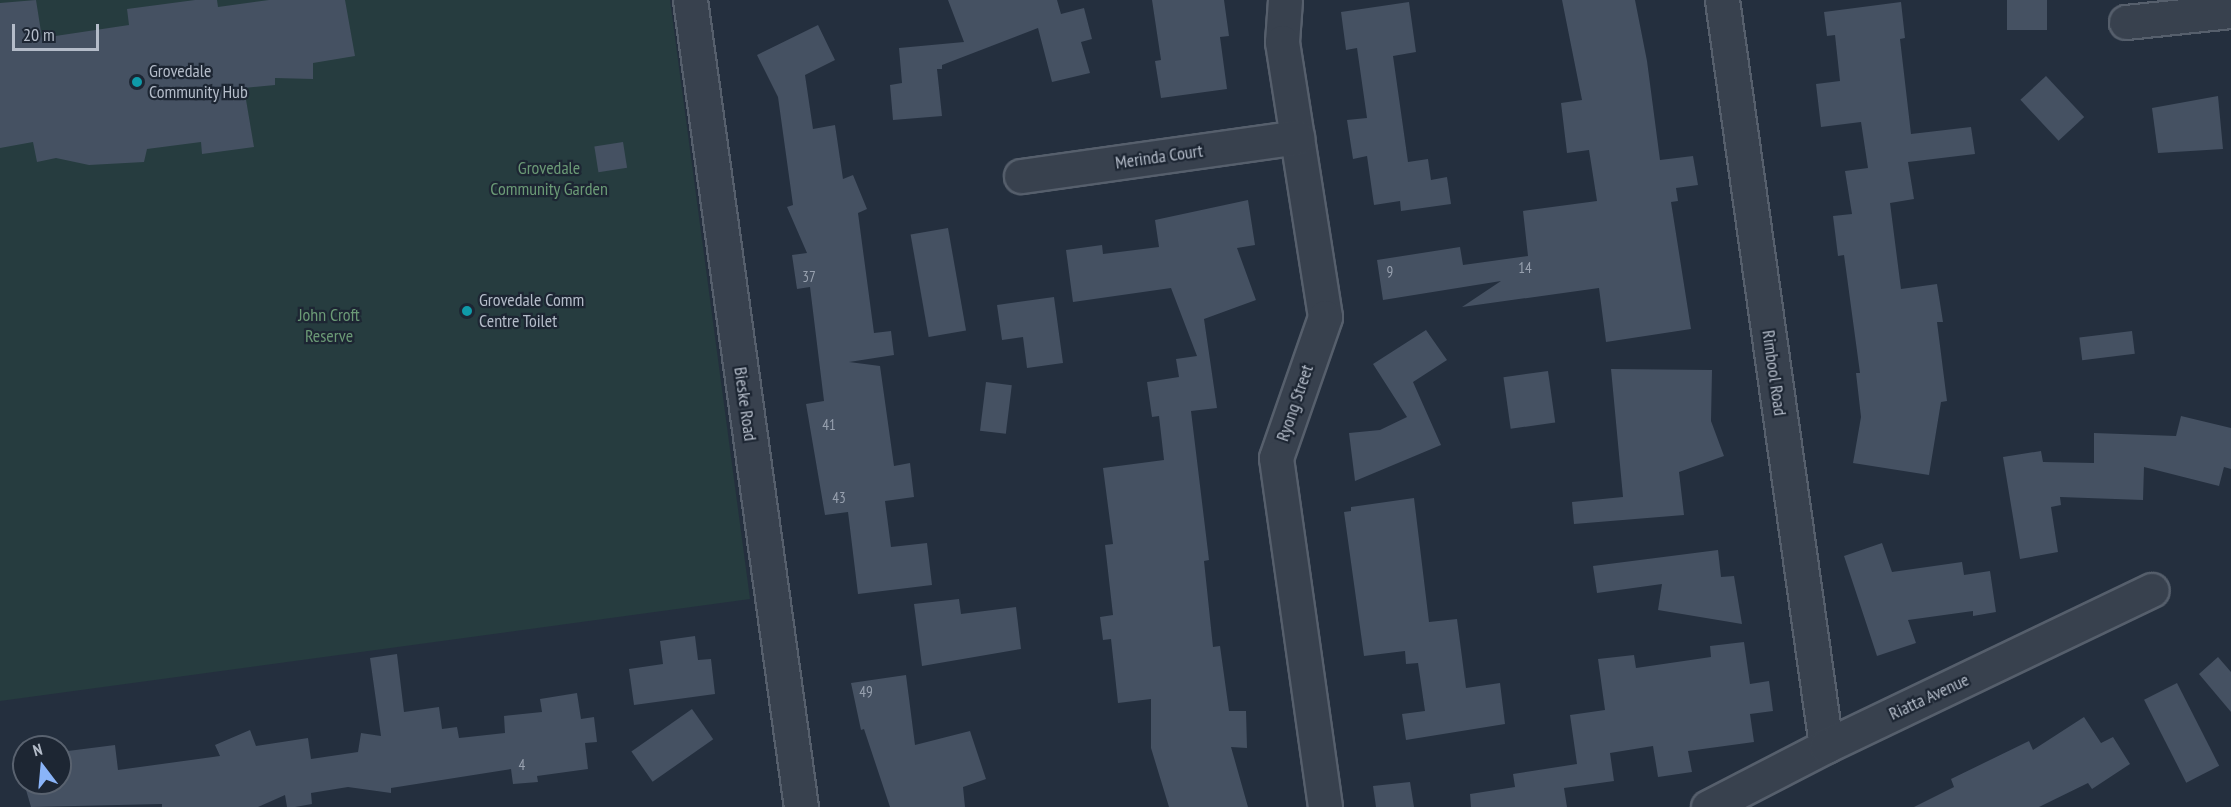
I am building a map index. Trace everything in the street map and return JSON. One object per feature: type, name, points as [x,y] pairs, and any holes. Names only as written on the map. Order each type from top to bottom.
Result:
[{"type":"street","name":"Bieske Road","points":[[690,0],[798,807]]},
{"type":"street","name":"Ryong Street","points":[[1285,0],[1282,42],[1325,317],[1276,458],[1325,807]]},
{"type":"street","name":"Rimbool Road","points":[[1722,0],[1826,746]]},
{"type":"street","points":[[2126,22],[2231,11]]},
{"type":"street","name":"Merinda Court","points":[[1021,176],[1297,137]]},
{"type":"street","name":"Riatta Avenue","points":[[1708,807],[1826,746],[2152,590]]},
{"type":"green space","name":"John Croft Reserve","points":[[0,0],[670,0],[750,599],[0,701]]},
{"type":"building","name":"Grovedale Community Hub","points":[[36,0],[42,38],[129,25],[127,9],[195,0],[217,0],[218,7],[269,0],[345,0],[355,56],[313,63],[313,79],[275,78],[275,85],[244,88],[254,147],[202,154],[201,142],[147,149],[144,162],[89,165],[56,158],[37,162],[33,142],[0,148],[0,3]]},
{"type":"building","points":[[948,0],[1057,0],[1061,14],[1084,8],[1092,39],[1081,42],[1090,73],[1052,82],[1038,28],[942,65],[942,69],[937,69],[942,116],[893,120],[890,85],[902,83],[899,48],[964,42]]},
{"type":"building","points":[[1152,0],[1224,0],[1229,36],[1220,37],[1227,89],[1161,98],[1155,61],[1161,60]]},
{"type":"building","points":[[1562,0],[1635,0],[1647,61],[1660,160],[1693,156],[1698,185],[1676,188],[1678,201],[1671,202],[1691,329],[1606,342],[1599,288],[1462,307],[1501,281],[1383,300],[1377,260],[1460,247],[1463,265],[1528,256],[1523,211],[1597,201],[1589,150],[1567,153],[1561,103],[1582,100]]},
{"type":"building","points":[[2007,0],[2047,0],[2047,30],[2007,30]]},
{"type":"building","points":[[1409,2],[1416,52],[1393,56],[1408,162],[1428,159],[1431,180],[1447,177],[1451,204],[1401,211],[1400,201],[1374,205],[1367,156],[1353,159],[1347,120],[1367,118],[1357,48],[1346,50],[1341,12]]},
{"type":"building","points":[[1901,2],[1905,38],[1900,39],[1911,134],[1971,127],[1975,154],[1908,162],[1914,199],[1890,203],[1901,289],[1937,284],[1943,322],[1937,322],[1947,401],[1941,402],[1929,475],[1853,463],[1861,417],[1856,373],[1860,373],[1844,255],[1838,256],[1833,216],[1852,214],[1845,171],[1868,168],[1861,122],[1821,127],[1816,84],[1840,81],[1835,35],[1827,36],[1824,12]]},
{"type":"building","points":[[818,25],[835,60],[805,75],[813,129],[835,125],[843,179],[853,175],[867,209],[858,213],[874,333],[891,331],[894,355],[849,362],[880,366],[894,466],[910,463],[914,497],[885,501],[891,547],[927,543],[932,585],[858,594],[848,512],[825,515],[806,404],[824,401],[810,287],[797,289],[792,255],[807,253],[787,207],[793,205],[778,97],[757,55]]},
{"type":"building","points":[[2046,76],[2084,117],[2059,141],[2020,100]]},
{"type":"building","points":[[2218,96],[2223,149],[2158,153],[2152,108]]},
{"type":"building","points":[[623,142],[627,168],[598,172],[594,147]]},
{"type":"building","points":[[1248,200],[1255,245],[1237,248],[1256,300],[1204,319],[1217,408],[1191,411],[1209,560],[1204,561],[1213,647],[1220,646],[1229,711],[1246,711],[1247,748],[1231,747],[1248,807],[1169,807],[1151,748],[1151,699],[1118,703],[1111,639],[1103,640],[1100,617],[1113,615],[1105,545],[1113,544],[1103,468],[1164,460],[1159,416],[1152,417],[1147,382],[1179,377],[1176,359],[1197,356],[1171,288],[1073,302],[1066,250],[1102,245],[1103,254],[1159,247],[1155,220]]},
{"type":"building","points":[[948,228],[966,330],[929,337],[911,235]]},
{"type":"building","points":[[1054,297],[1063,363],[1027,368],[1023,337],[1002,340],[997,305]]},
{"type":"building","points":[[1426,330],[1447,360],[1413,382],[1441,445],[1355,481],[1349,433],[1380,430],[1407,417],[1373,364]]},
{"type":"building","points":[[2132,331],[2135,354],[2082,360],[2079,337]]},
{"type":"building","points":[[1611,369],[1712,370],[1711,421],[1724,456],[1679,472],[1684,515],[1574,524],[1572,502],[1623,497]]},
{"type":"building","points":[[1548,371],[1555,422],[1511,429],[1503,377]]},
{"type":"building","points":[[986,382],[1012,385],[1006,434],[980,431]]},
{"type":"building","points":[[2181,416],[2231,428],[2231,469],[2224,467],[2219,486],[2144,467],[2143,500],[2060,497],[2061,505],[2051,507],[2058,552],[2020,559],[2003,457],[2041,451],[2043,462],[2094,463],[2094,433],[2176,436]]},
{"type":"building","points":[[1414,498],[1429,622],[1457,619],[1466,688],[1500,683],[1505,724],[1406,740],[1402,714],[1425,711],[1418,663],[1406,664],[1405,651],[1364,656],[1344,512],[1351,511],[1351,507]]},
{"type":"building","points":[[1882,543],[1892,572],[1962,562],[1964,575],[1990,571],[1996,612],[1973,616],[1973,611],[1908,620],[1916,643],[1877,656],[1844,556]]},
{"type":"building","points":[[1718,550],[1721,577],[1734,576],[1742,624],[1658,610],[1662,584],[1597,593],[1593,566]]},
{"type":"building","points":[[959,599],[961,614],[1016,607],[1021,649],[922,666],[914,604]]},
{"type":"building","points":[[695,636],[698,660],[711,659],[715,694],[634,705],[629,669],[663,664],[660,641]]},
{"type":"building","points":[[1744,642],[1750,684],[1769,681],[1773,711],[1750,714],[1754,742],[1688,751],[1692,772],[1658,777],[1653,746],[1610,753],[1614,781],[1564,788],[1567,807],[1471,807],[1470,794],[1515,787],[1513,774],[1577,764],[1570,715],[1605,710],[1598,659],[1634,655],[1636,668],[1711,657],[1710,646]]},
{"type":"building","points":[[397,654],[404,712],[439,707],[442,729],[457,727],[459,738],[505,733],[504,716],[542,712],[540,699],[577,693],[581,719],[594,717],[597,742],[585,743],[588,769],[537,776],[538,782],[513,784],[511,769],[391,788],[391,793],[348,787],[311,793],[312,804],[295,807],[287,807],[285,795],[258,807],[162,807],[162,804],[31,807],[28,795],[72,795],[72,750],[115,745],[118,770],[220,756],[215,745],[250,730],[256,746],[308,738],[311,759],[358,752],[361,733],[381,736],[370,658]]},
{"type":"building","points":[[2218,657],[2231,672],[2231,712],[2199,674]]},
{"type":"building","points":[[906,675],[915,745],[970,731],[986,779],[963,787],[965,807],[890,807],[864,729],[861,730],[851,683]]},
{"type":"building","points":[[2177,683],[2219,766],[2186,783],[2144,700]]},
{"type":"building","points":[[692,709],[713,739],[653,782],[631,751]]},
{"type":"building","points":[[2084,717],[2101,743],[2113,737],[2130,764],[2092,789],[2088,783],[2039,807],[1914,807],[1954,787],[1951,779],[2029,741],[2033,750]]},
{"type":"building","points":[[1410,782],[1414,807],[1376,807],[1373,786]]},
{"type":"place","name":"Grovedale Community Hub","points":[[137,82]]},
{"type":"place","name":"Grovedale Comm Centre Toilet","points":[[467,311]]},
{"type":"park label","name":"Grovedale Community Garden","points":[[549,180]]}]
